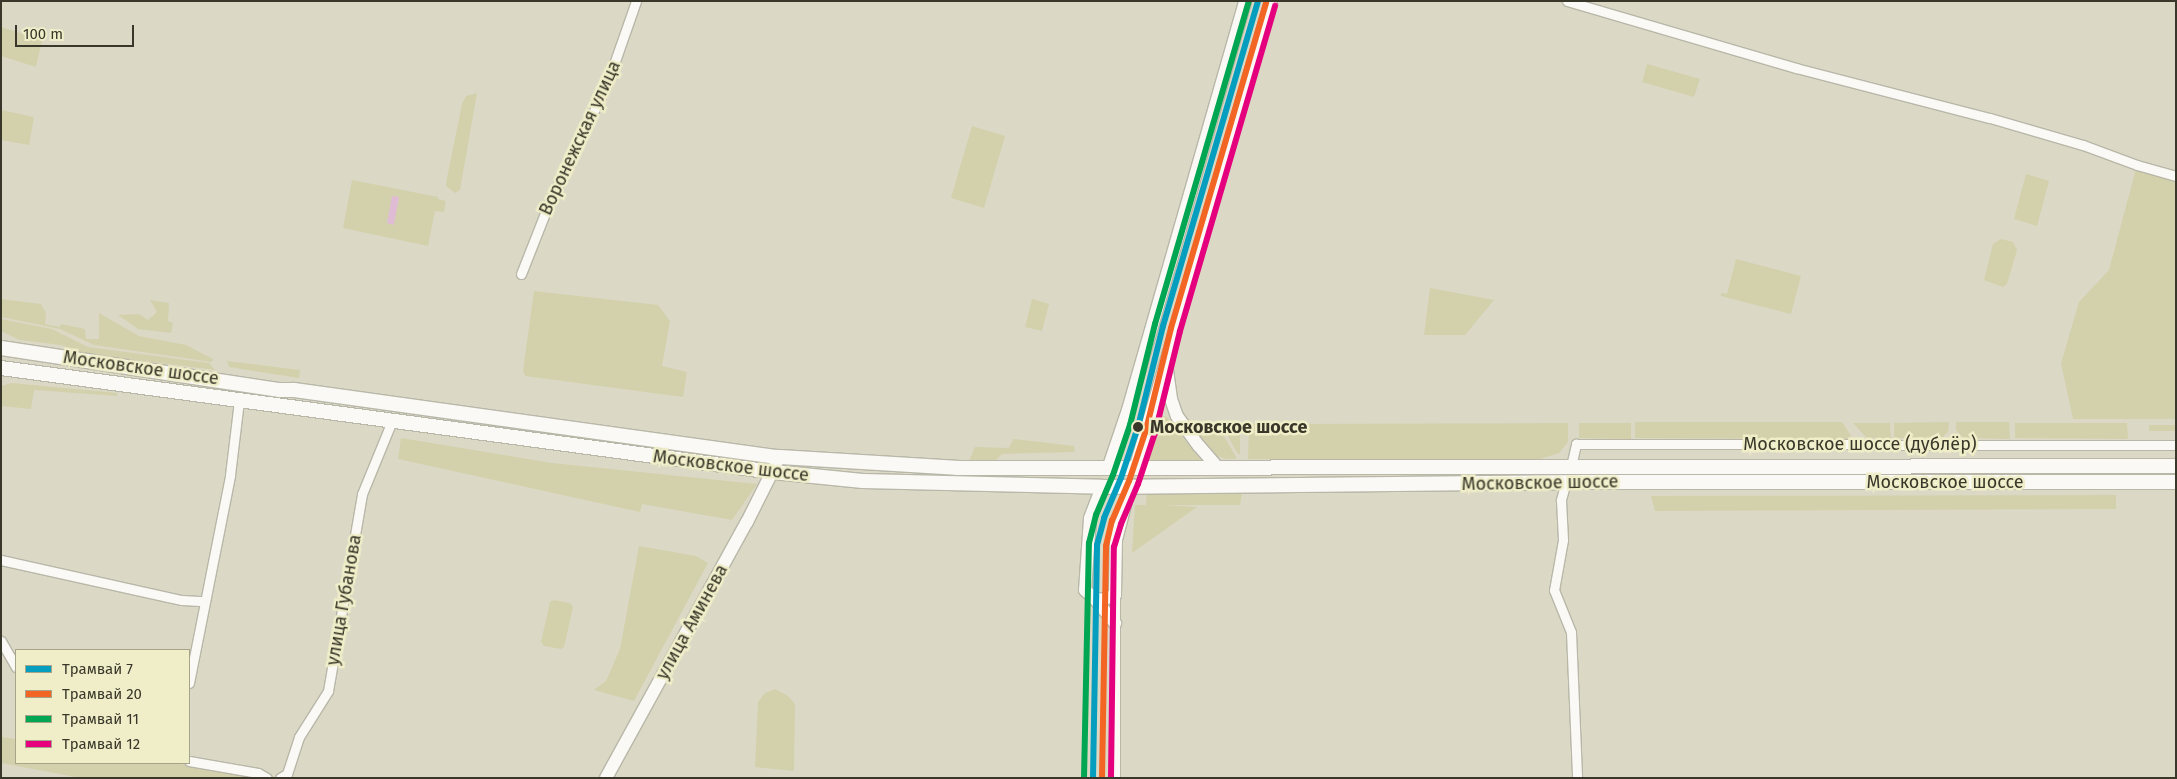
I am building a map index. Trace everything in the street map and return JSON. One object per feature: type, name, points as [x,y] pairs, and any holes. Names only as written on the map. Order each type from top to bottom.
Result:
[{"type":"main road","points":[[1115,622],[1085,590],[1090,519],[1128,410],[1245,1]]},
{"type":"main road","points":[[1094,598],[1106,600],[1115,595],[1116,540],[1271,1]]},
{"type":"main road","points":[[1,337],[8,348]]},
{"type":"main road","name":"Московское шоссе","points":[[8,348],[280,390],[294,390],[779,457],[1105,478]]},
{"type":"main road","points":[[1166,363],[1171,399],[1177,416],[1199,446],[1223,473]]},
{"type":"main road","name":"Московское шоссе","points":[[1,368],[239,401],[393,418],[774,468],[957,475],[1133,478],[2176,466]]},
{"type":"main road","points":[[1,377],[16,370]]},
{"type":"main road","name":"Московское шоссе","points":[[280,390],[293,399],[393,418]]},
{"type":"main road","name":"Московское шоссе","points":[[279,404],[293,399]]},
{"type":"main road","name":"улица Аминева","points":[[606,778],[774,468]]},
{"type":"main road","name":"Московское шоссе","points":[[1133,478],[1223,473],[2176,474]]},
{"type":"main road","name":"Московское шоссе","points":[[1569,474],[2176,482]]},
{"type":"street","name":"Воронежская улица","points":[[521,274],[549,203],[607,84],[636,1]]},
{"type":"street","points":[[1567,1],[1796,68],[1990,118],[2083,145],[2138,166],[2176,176]]},
{"type":"street","points":[[190,678],[230,475],[239,401]]},
{"type":"street","name":"улица Губанова","points":[[280,778],[287,774],[299,737],[328,691],[362,494],[393,418]]},
{"type":"street","name":"Московское шоссе (дублёр)","points":[[1569,474],[1576,444],[2176,445]]},
{"type":"street","points":[[1569,474],[1561,500],[1563,540],[1554,590],[1571,632],[1576,778]]},
{"type":"street","points":[[1,560],[182,600],[204,601]]},
{"type":"street","points":[[1115,595],[1115,778]]},
{"type":"street","points":[[1,641],[15,665]]},
{"type":"street","points":[[190,761],[258,773],[267,778]]},
{"type":"shaded area","points":[[1,27],[42,40],[36,67],[1,56]]},
{"type":"shaded area","points":[[1647,64],[1700,79],[1694,97],[1642,82]]},
{"type":"shaded area","points":[[477,93],[460,190],[455,193],[446,186],[462,104],[466,96]]},
{"type":"shaded area","points":[[1,110],[34,117],[29,145],[1,140]]},
{"type":"shaded area","points":[[972,126],[1005,136],[984,208],[951,198]]},
{"type":"shaded area","points":[[2137,165],[2176,176],[2176,419],[2073,419],[2061,363],[2079,302],[2109,270]]},
{"type":"shaded area","points":[[2026,174],[2049,181],[2037,226],[2014,219]]},
{"type":"shaded area","points":[[352,180],[438,197],[438,199],[446,201],[444,212],[435,211],[428,246],[343,228]],"holes":[[[392,196],[399,198],[393,224],[387,223]]]},
{"type":"shaded area","points":[[392,196],[399,197],[394,225],[387,223]]},
{"type":"shaded area","points":[[2001,239],[2013,242],[2017,250],[2007,284],[2003,287],[1984,280],[1993,244]]},
{"type":"shaded area","points":[[1736,259],[1801,276],[1791,314],[1721,296],[1721,293],[1727,294]]},
{"type":"shaded area","points":[[1430,288],[1494,300],[1465,335],[1424,335]]},
{"type":"shaded area","points":[[534,291],[658,305],[670,321],[662,366],[687,372],[683,397],[525,376],[523,371]]},
{"type":"shaded area","points":[[1,299],[41,304],[46,313],[45,324],[60,327],[61,324],[85,329],[86,339],[99,339],[99,313],[139,336],[186,345],[213,359],[212,362],[94,345],[60,329],[1,317]]},
{"type":"shaded area","points":[[1032,299],[1049,304],[1042,331],[1025,327]]},
{"type":"shaded area","points":[[150,300],[169,303],[168,321],[173,323],[171,333],[138,329],[118,315],[139,314],[148,320],[157,312]]},
{"type":"shaded area","points":[[1,319],[52,329],[88,347],[209,363],[215,370],[87,354],[61,345],[20,340],[1,331]]},
{"type":"shaded area","points":[[227,361],[300,370],[299,378],[229,367]]},
{"type":"shaded area","points":[[12,383],[117,393],[117,396],[34,390],[31,409],[1,406],[1,386]]},
{"type":"shaded area","points":[[1162,416],[1167,417],[1202,462],[1150,463],[1148,459]]},
{"type":"shaded area","points":[[1635,422],[1842,422],[1851,436],[1848,439],[1635,438]]},
{"type":"shaded area","points":[[1949,422],[1948,432],[1941,439],[1894,438],[1894,423]]},
{"type":"shaded area","points":[[1956,422],[2009,422],[2010,439],[1963,438],[1956,430]]},
{"type":"shaded area","points":[[1568,423],[1568,442],[1559,453],[1540,459],[1248,459],[1249,424]]},
{"type":"shaded area","points":[[1579,423],[1631,423],[1631,439],[1579,438]]},
{"type":"shaded area","points":[[1853,423],[1890,423],[1891,438],[1867,438]]},
{"type":"shaded area","points":[[2015,423],[2127,423],[2128,439],[2015,438]]},
{"type":"shaded area","points":[[1217,424],[1236,459],[1226,459],[1215,455],[1192,426]]},
{"type":"shaded area","points":[[1221,424],[1240,424],[1240,454],[1238,454]]},
{"type":"shaded area","points":[[2149,425],[2176,425],[2176,431],[2149,431]]},
{"type":"shaded area","points":[[401,438],[552,463],[757,484],[732,520],[642,504],[640,512],[398,459]]},
{"type":"shaded area","points":[[1013,439],[1074,446],[1075,452],[1002,454],[993,463],[969,461],[975,447],[1009,448]]},
{"type":"shaded area","points":[[1147,492],[1242,493],[1240,505],[1163,505],[1197,507],[1132,553],[1135,505],[1146,505]]},
{"type":"shaded area","points":[[2116,495],[2116,509],[1655,511],[1651,496]]},
{"type":"shaded area","points":[[639,546],[696,556],[708,563],[634,701],[594,690],[606,681],[620,649]]},
{"type":"shaded area","points":[[554,600],[570,603],[573,607],[564,647],[561,649],[544,646],[541,642],[550,602]]},
{"type":"shaded area","points":[[775,689],[788,696],[795,704],[794,771],[755,767],[758,702],[765,693]]},
{"type":"shaded area","points":[[1,737],[15,739],[15,764],[180,764],[255,775],[255,778],[81,778],[1,763]]},
{"type":"tram line","name":"11","points":[[1084,778],[1089,543],[1096,515],[1113,475],[1130,425],[1155,324],[1249,1]]},
{"type":"tram line","name":"7","points":[[1093,778],[1097,545],[1104,518],[1121,478],[1138,427],[1163,326],[1258,1]]},
{"type":"tram line","name":"20","points":[[1102,778],[1106,546],[1112,521],[1129,481],[1146,430],[1171,328],[1266,3]]},
{"type":"tram line","name":"12","points":[[1111,778],[1114,547],[1155,433],[1180,331],[1275,6]]},
{"type":"place","name":"Московское шоссе","points":[[1138,427]]}]
